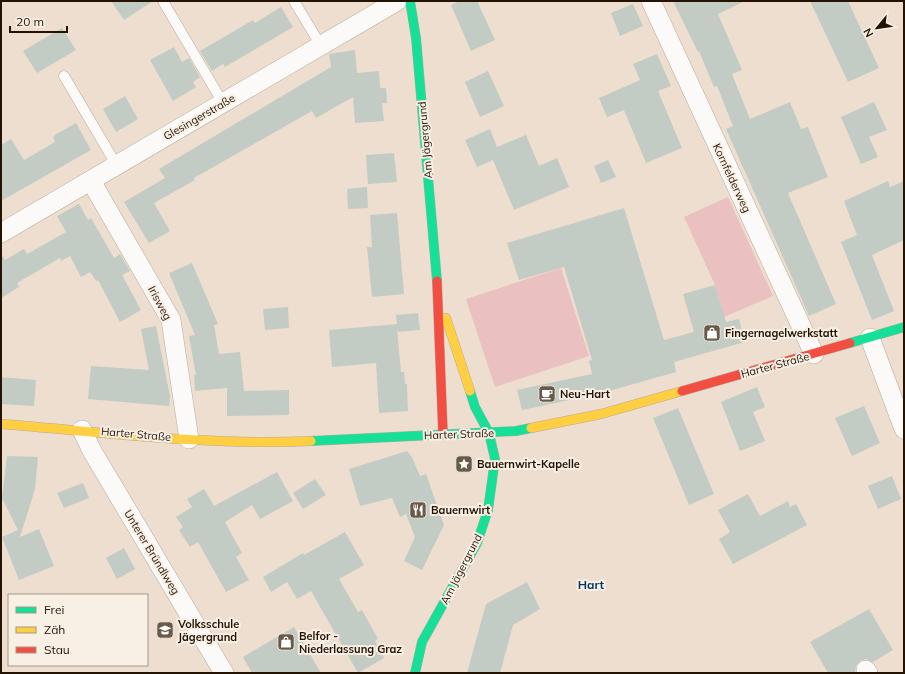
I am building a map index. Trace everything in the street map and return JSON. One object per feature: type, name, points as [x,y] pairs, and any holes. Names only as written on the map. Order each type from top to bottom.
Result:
[{"type":"main road","name":"Am Jägergrund","points":[[410,1],[416,38],[437,279],[444,434]]},
{"type":"main road","name":"Am Jägergrund","points":[[415,673],[422,642],[477,543],[488,510],[494,459],[489,433],[475,407],[447,320],[437,279]]},
{"type":"main road","name":"Harter Straße","points":[[1,424],[189,439],[289,442],[516,432],[601,414],[904,327]]},
{"type":"street","name":"Glesingerstraße","points":[[1,232],[117,166],[397,1]]},
{"type":"street","name":"Kornfelderweg","points":[[651,1],[814,354]]},
{"type":"street","name":"Irisweg","points":[[91,181],[171,320],[189,439]]},
{"type":"street","points":[[870,338],[904,428]]},
{"type":"street","name":"Unterer Bründlweg","points":[[82,430],[92,451],[224,673]]},
{"type":"lane","points":[[294,1],[321,46]]},
{"type":"lane","points":[[164,3],[223,103]]},
{"type":"lane","points":[[64,76],[117,166]]},
{"type":"shaded area","points":[[728,197],[773,296],[724,317],[715,285],[684,217]]},
{"type":"shaded area","points":[[561,268],[589,356],[495,387],[466,299]]},
{"type":"building","points":[[111,1],[153,1],[124,20]]},
{"type":"building","points":[[460,1],[477,1],[495,40],[471,51],[451,5]]},
{"type":"building","points":[[673,1],[745,1],[718,14],[742,70],[732,74],[750,119],[790,102],[801,129],[808,127],[828,177],[788,193],[836,304],[809,316],[726,129],[733,126],[717,86],[714,87],[699,51],[698,52]]},
{"type":"building","points":[[810,1],[848,1],[879,68],[848,82]]},
{"type":"building","points":[[633,4],[643,26],[620,36],[611,13]]},
{"type":"building","points":[[281,7],[293,27],[225,67],[223,64],[212,71],[200,51],[253,20],[255,23]]},
{"type":"building","points":[[62,28],[76,50],[37,73],[23,51]]},
{"type":"building","points":[[174,47],[182,62],[189,58],[200,77],[193,82],[196,87],[173,101],[150,60]]},
{"type":"building","points":[[355,50],[357,73],[379,71],[380,88],[386,88],[387,103],[382,103],[384,121],[355,123],[353,97],[316,118],[312,111],[194,178],[195,180],[154,203],[170,231],[149,243],[124,202],[165,178],[159,169],[331,67],[329,54]]},
{"type":"building","points":[[657,54],[671,86],[658,91],[682,148],[646,163],[624,110],[607,117],[599,98],[640,80],[633,64]]},
{"type":"building","points":[[488,71],[504,106],[480,117],[465,82]]},
{"type":"building","points":[[125,96],[138,119],[116,132],[103,109]]},
{"type":"building","points":[[874,102],[887,130],[869,137],[878,157],[861,164],[841,117]]},
{"type":"building","points":[[76,123],[91,150],[1,201],[1,145],[11,139],[24,160],[55,142],[53,138],[55,135]]},
{"type":"building","points":[[490,129],[497,147],[526,135],[539,166],[557,158],[569,187],[514,210],[493,160],[477,167],[465,140]]},
{"type":"building","points":[[394,153],[397,182],[368,184],[366,155]]},
{"type":"building","points":[[608,160],[616,177],[601,183],[594,166]]},
{"type":"building","points":[[888,181],[890,187],[904,181],[904,240],[872,255],[894,311],[872,320],[841,242],[857,235],[844,201]]},
{"type":"building","points":[[367,187],[368,208],[348,209],[347,189]]},
{"type":"building","points":[[79,204],[88,220],[91,218],[114,258],[120,254],[130,271],[122,275],[141,310],[120,322],[98,280],[96,281],[90,272],[81,277],[70,256],[61,261],[60,258],[17,283],[19,287],[1,298],[1,254],[5,260],[24,249],[27,254],[66,232],[57,216]]},
{"type":"building","points":[[624,208],[664,340],[694,332],[683,294],[715,285],[726,322],[739,319],[745,342],[674,362],[676,372],[598,394],[522,410],[517,390],[592,374],[589,361],[592,360],[564,267],[519,280],[507,243]]},
{"type":"building","points":[[397,213],[404,294],[372,297],[367,247],[372,247],[370,215]]},
{"type":"building","points":[[192,263],[218,324],[214,325],[219,354],[240,352],[244,391],[289,390],[289,415],[227,416],[227,388],[195,391],[194,375],[196,375],[189,336],[195,335],[169,273]]},
{"type":"building","points":[[288,307],[289,328],[265,330],[263,309]]},
{"type":"building","points":[[418,313],[420,330],[398,332],[397,329],[401,372],[404,372],[405,384],[407,384],[408,411],[379,413],[376,363],[332,367],[329,330],[397,324],[396,315]]},
{"type":"building","points":[[156,326],[170,396],[169,406],[88,399],[91,366],[149,370],[141,329]]},
{"type":"building","points":[[1,377],[36,380],[34,406],[1,404]]},
{"type":"building","points":[[757,387],[765,407],[753,412],[765,441],[740,451],[721,402]]},
{"type":"building","points":[[864,406],[880,443],[852,456],[835,418]]},
{"type":"building","points":[[678,408],[714,494],[689,505],[653,418]]},
{"type":"building","name":"Bauernwirt","points":[[407,451],[412,457],[420,476],[426,474],[444,525],[422,570],[404,561],[415,537],[406,514],[400,517],[392,498],[360,506],[349,469]]},
{"type":"building","points":[[7,456],[38,457],[35,489],[20,537],[39,529],[54,566],[19,580],[2,537],[18,530],[2,498]]},
{"type":"building","points":[[277,472],[293,501],[260,519],[252,505],[225,522],[242,553],[236,557],[249,580],[226,592],[198,542],[190,547],[179,530],[183,527],[176,517],[192,507],[187,499],[204,489],[214,506]]},
{"type":"building","points":[[892,476],[901,499],[878,509],[868,486]]},
{"type":"building","points":[[315,479],[326,495],[303,509],[293,493]]},
{"type":"building","points":[[83,483],[89,498],[64,508],[57,493]]},
{"type":"building","points":[[748,494],[760,516],[788,501],[790,507],[796,504],[807,525],[733,564],[719,539],[730,532],[718,510]]},
{"type":"building","points":[[345,532],[364,565],[339,579],[358,612],[362,610],[378,639],[375,641],[384,658],[358,673],[311,591],[297,599],[287,582],[271,592],[263,577],[303,553],[304,555]]},
{"type":"building","points":[[124,548],[135,569],[117,579],[106,558]]},
{"type":"building","points":[[527,582],[540,609],[513,625],[500,673],[467,673],[486,604]]},
{"type":"building","points":[[869,609],[893,650],[873,662],[866,659],[860,661],[856,666],[855,672],[853,673],[828,673],[810,642]]},
{"type":"building","name":"Belfor - Niederlassung Graz","points":[[294,627],[321,673],[252,673],[243,657]]},
{"type":"traffic: fast","points":[[410,1],[416,38],[437,281]]},
{"type":"traffic: fast","points":[[850,343],[904,327]]},
{"type":"traffic: fast","points":[[415,673],[422,642],[477,543],[488,510],[495,459],[489,433],[475,407],[470,391]]},
{"type":"traffic: fast","points":[[311,441],[516,431],[531,428]]},
{"type":"traffic: slow","points":[[446,318],[470,391]]},
{"type":"traffic: slow","points":[[531,428],[601,414],[682,391]]},
{"type":"traffic: slow","points":[[1,424],[195,440],[234,442],[311,441]]},
{"type":"traffic: jam","points":[[437,281],[443,434]]},
{"type":"traffic: jam","points":[[682,391],[850,343]]},
{"type":"place","name":"Fingernagelwerkstatt","points":[[712,333]]},
{"type":"place","name":"Neu-Hart","points":[[547,394]]},
{"type":"place","name":"Bauernwirt-Kapelle","points":[[464,464]]},
{"type":"place","name":"Bauernwirt","points":[[418,510]]},
{"type":"place","name":"Volksschule Jägergrund","points":[[165,630]]},
{"type":"place","name":"Belfor - Niederlassung Graz","points":[[286,642]]},
{"type":"district","name":"Hart","points":[[591,585]]}]
